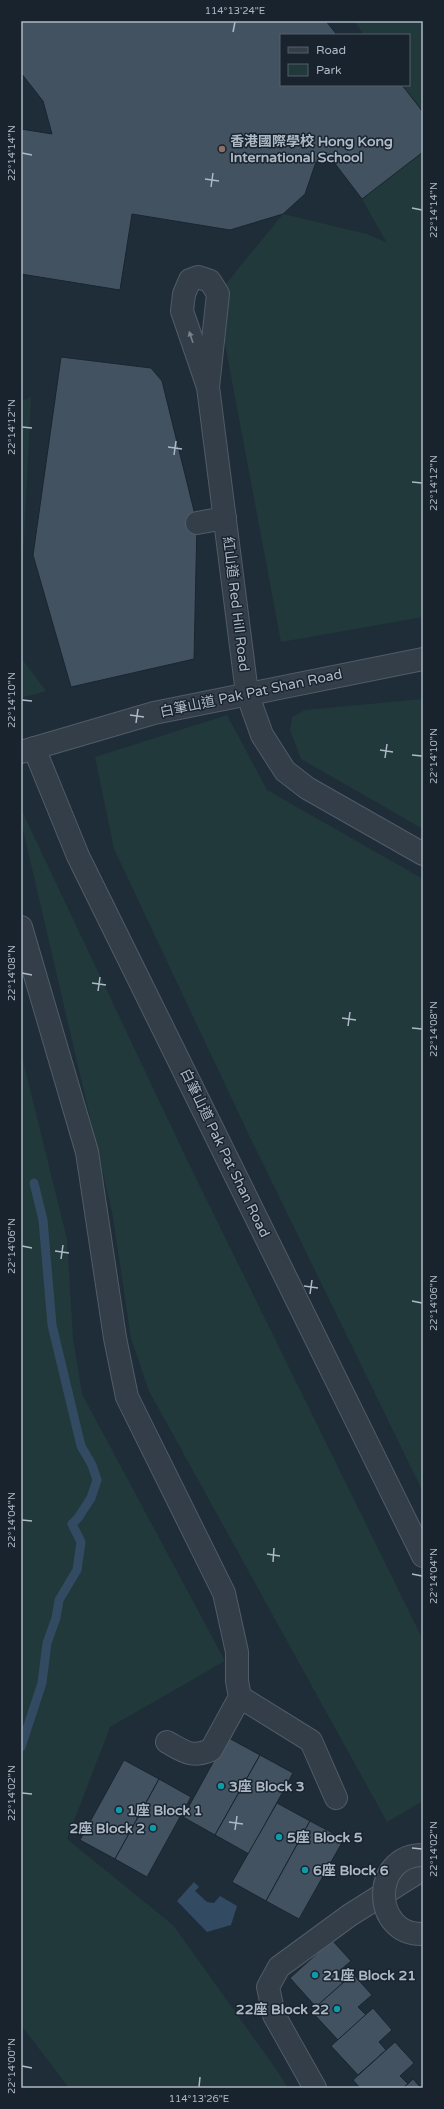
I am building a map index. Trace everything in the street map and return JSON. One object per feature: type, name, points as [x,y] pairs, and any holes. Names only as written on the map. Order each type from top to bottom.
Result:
[{"type":"street","name":"紅山道 Red Hill Road","points":[[208,387],[247,693],[262,735],[285,771],[307,788],[423,854]]},
{"type":"street","points":[[196,523],[225,518]]},
{"type":"street","name":"白筆山道 Pak Pat Shan Road","points":[[423,658],[154,713],[28,750],[78,856],[423,1556]]},
{"type":"street","points":[[21,927],[86,1152],[115,1338],[127,1397],[224,1593],[237,1652],[237,1681],[240,1697],[211,1750],[195,1755],[186,1753],[167,1742]]},
{"type":"street","points":[[240,1697],[311,1742],[336,1798]]},
{"type":"street","points":[[422,1936],[408,1931],[392,1919],[385,1905],[383,1893],[388,1874],[396,1866],[405,1859],[423,1856]]},
{"type":"street","points":[[315,2088],[274,2015],[268,1987],[279,1967],[350,1915],[423,1869]]},
{"type":"green space","points":[[354,21],[423,21],[423,112],[403,86],[410,86],[410,34],[363,34]]},
{"type":"green space","points":[[423,152],[423,617],[281,642],[216,296],[283,214],[367,234],[387,243],[362,199]]},
{"type":"green space","points":[[31,397],[21,597],[21,401]]},
{"type":"green space","points":[[21,658],[46,691],[21,698]]},
{"type":"green space","points":[[423,699],[423,829],[301,759],[290,730],[292,717],[305,710]]},
{"type":"green space","points":[[227,715],[267,790],[423,879],[423,1492],[247,1131],[114,849],[95,757]]},
{"type":"green space","points":[[21,809],[190,1166],[423,1640],[423,1801],[387,1822],[149,1391],[131,1338],[112,1212],[21,821]]},
{"type":"green space","points":[[21,1053],[67,1239],[73,1338],[82,1394],[225,1661],[110,1727],[67,1839],[173,1925],[288,2088],[69,2088],[21,2025]]},
{"type":"water","points":[[194,1882],[199,1887],[195,1891],[207,1902],[214,1903],[220,1896],[237,1906],[231,1925],[207,1932],[177,1901]]},
{"type":"building","name":"香港國際學校 Hong Kong International School","points":[[21,21],[326,21],[336,34],[280,34],[280,86],[403,86],[423,112],[423,152],[362,199],[333,161],[316,162],[305,194],[283,214],[230,230],[132,214],[120,290],[21,274],[21,129],[52,134],[43,101],[21,73]]},
{"type":"building","points":[[61,357],[151,368],[162,381],[197,523],[194,659],[71,687],[33,555]]},
{"type":"building","name":"3座 Block 3","points":[[227,1737],[260,1755],[215,1835],[183,1817]]},
{"type":"building","points":[[260,1755],[293,1773],[249,1854],[215,1835]]},
{"type":"building","name":"1座 Block 1","points":[[124,1760],[159,1779],[115,1859],[80,1840]]},
{"type":"building","name":"2座 Block 2","points":[[159,1779],[191,1797],[147,1877],[115,1859]]},
{"type":"building","name":"5座 Block 5","points":[[277,1803],[310,1821],[266,1901],[232,1882]]},
{"type":"building","name":"6座 Block 6","points":[[310,1821],[344,1839],[299,1919],[266,1901]]},
{"type":"building","name":"21座 Block 21","points":[[332,1940],[351,1961],[337,1973],[344,1982],[316,2007],[290,1978]]},
{"type":"building","name":"22座 Block 22","points":[[353,1974],[372,1995],[358,2007],[366,2015],[338,2040],[311,2011]]},
{"type":"building","points":[[373,2008],[392,2030],[379,2042],[386,2050],[358,2075],[331,2046]]},
{"type":"building","points":[[395,2042],[414,2063],[400,2076],[408,2084],[403,2088],[360,2088],[353,2080]]},
{"type":"building","points":[[413,2079],[421,2088],[403,2088],[408,2084]]},
{"type":"waterway","points":[[21,1747],[42,1683],[47,1643],[56,1618],[59,1600],[77,1570],[81,1542],[72,1524],[78,1518],[91,1498],[97,1480],[92,1465],[81,1446],[52,1325],[43,1220],[34,1183]]},
{"type":"place","name":"香港國際學校 Hong Kong International School","points":[[222,149]]},
{"type":"place","name":"3座 Block 3","points":[[221,1786]]},
{"type":"place","name":"1座 Block 1","points":[[119,1810]]},
{"type":"place","name":"2座 Block 2","points":[[153,1828]]},
{"type":"place","name":"5座 Block 5","points":[[279,1837]]},
{"type":"place","name":"6座 Block 6","points":[[305,1870]]},
{"type":"place","name":"21座 Block 21","points":[[315,1975]]},
{"type":"place","name":"22座 Block 22","points":[[337,2009]]}]
